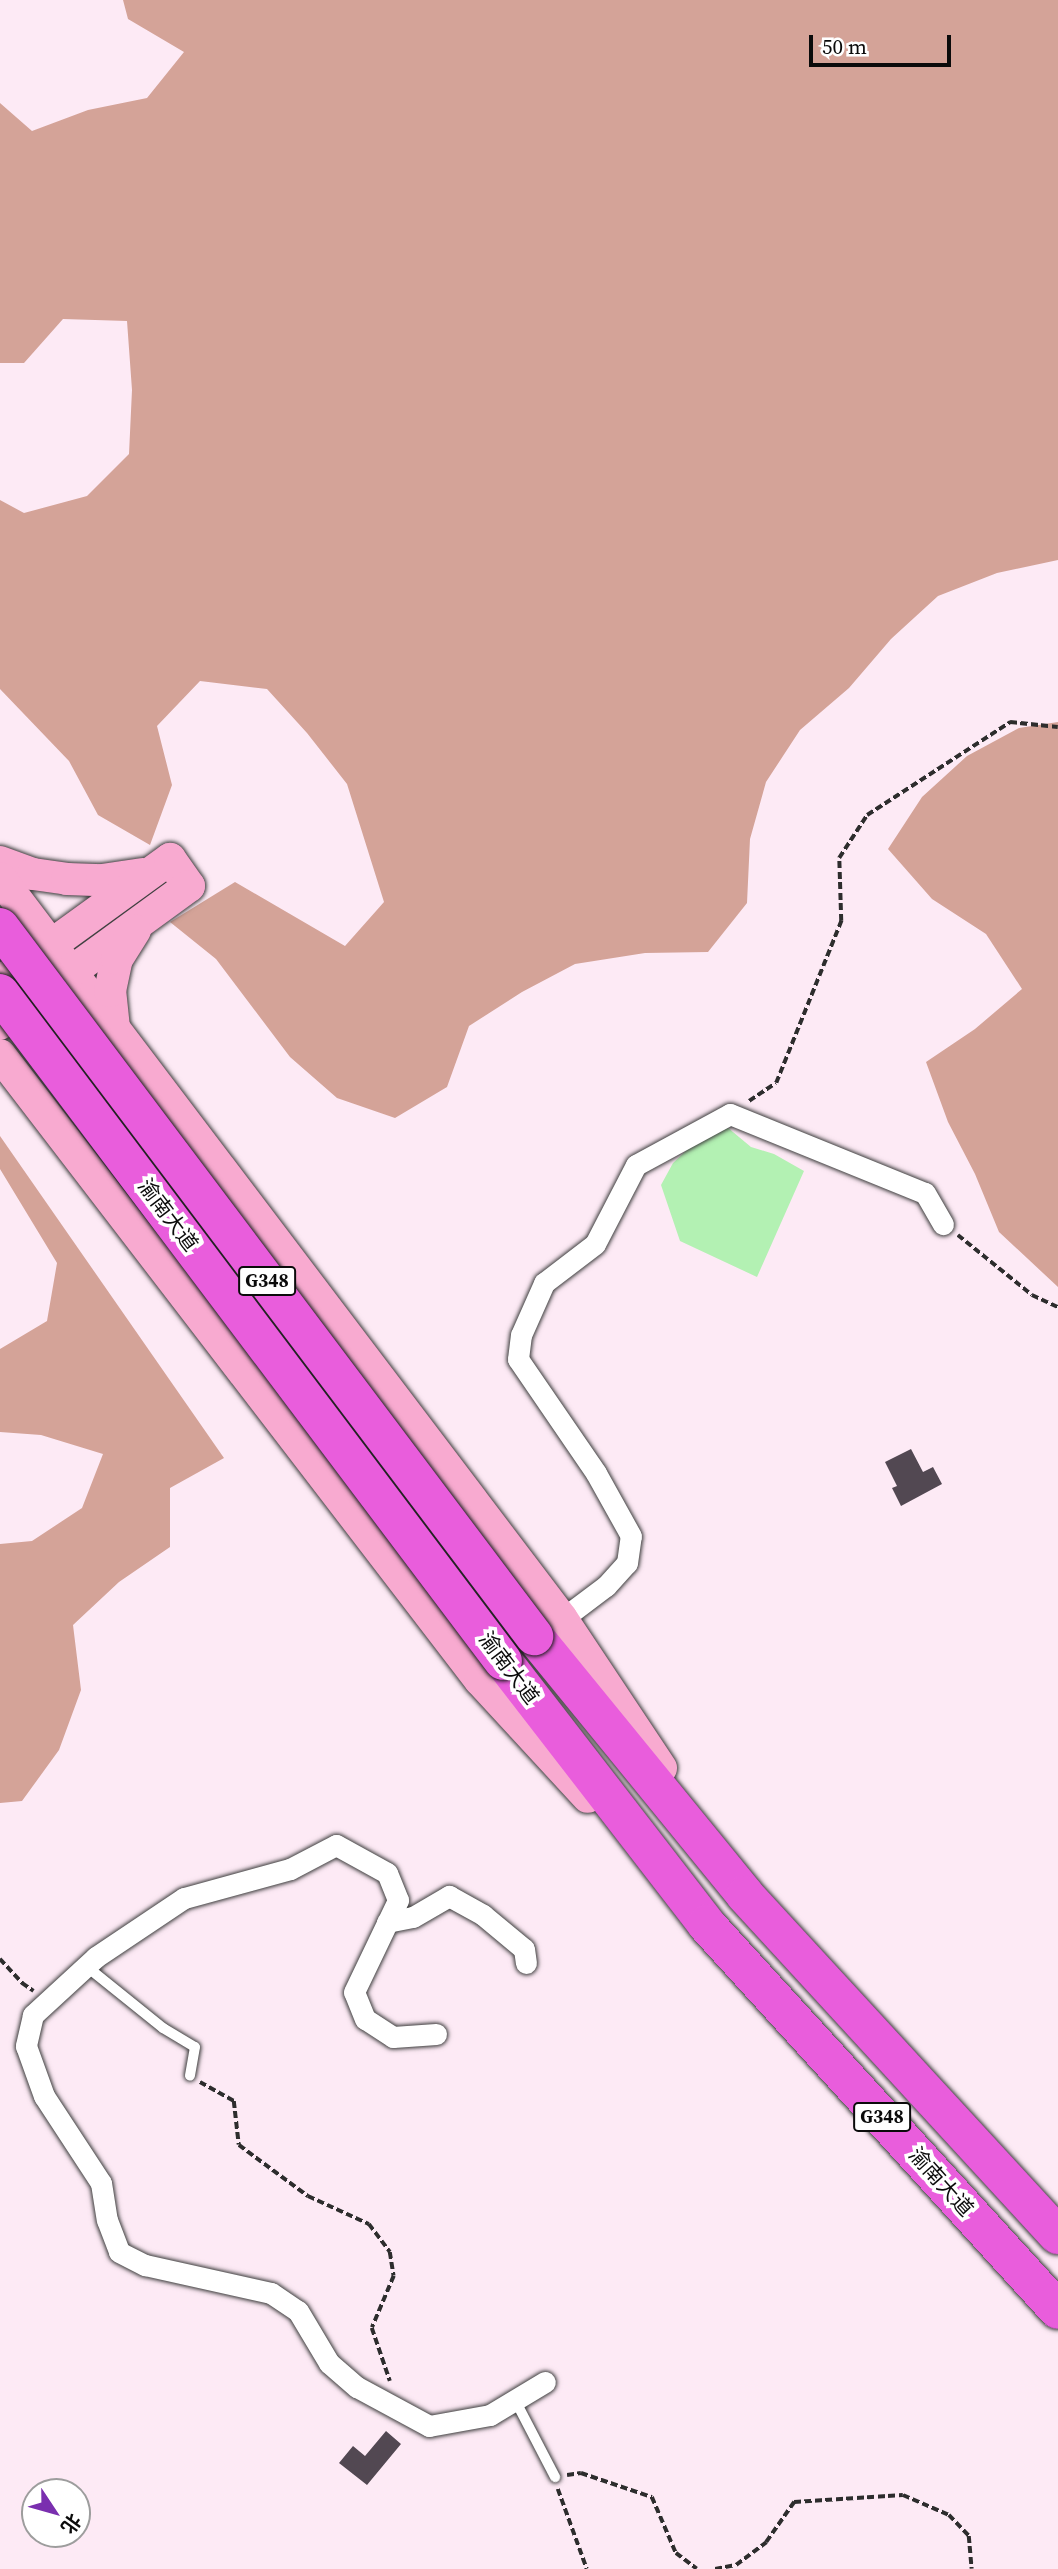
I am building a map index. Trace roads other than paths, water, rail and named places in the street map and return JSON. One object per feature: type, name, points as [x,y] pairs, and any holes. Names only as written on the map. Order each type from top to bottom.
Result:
[{"type":"highway","name":"渝南大道","points":[[0,927],[548,1628],[745,1895],[1058,2235]]},
{"type":"highway","name":"渝南大道","points":[[0,993],[503,1661],[706,1924],[1058,2310]]},
{"type":"main road","points":[[0,982],[170,859],[189,886],[0,1024]]},
{"type":"main road","points":[[0,862],[33,874],[67,879],[102,880],[148,873]]},
{"type":"main road","points":[[0,878],[114,1028],[548,1628]]},
{"type":"main road","points":[[114,1028],[110,991],[117,959],[143,919]]},
{"type":"main road","points":[[0,1055],[480,1680],[706,1924]]},
{"type":"street","points":[[548,1628],[606,1586],[627,1563],[631,1536],[596,1473],[518,1359],[521,1335],[544,1283],[595,1244],[636,1165],[730,1114],[925,1193],[943,1224]]},
{"type":"street","points":[[436,2034],[393,2037],[365,2020],[354,1992],[398,1900],[387,1873],[336,1845],[290,1869],[184,1898],[86,1966],[49,2000],[33,2015],[26,2046],[44,2096],[102,2183],[107,2220],[119,2252],[145,2265],[271,2293],[298,2311],[329,2363],[357,2387],[429,2426],[489,2415],[545,2382]]},
{"type":"street","points":[[387,1922],[413,1917],[449,1896],[483,1915],[524,1949],[526,1963]]},
{"type":"lane","points":[[86,1966],[163,2028],[195,2047],[190,2076]]},
{"type":"lane","points":[[515,2400],[555,2477]]}]
